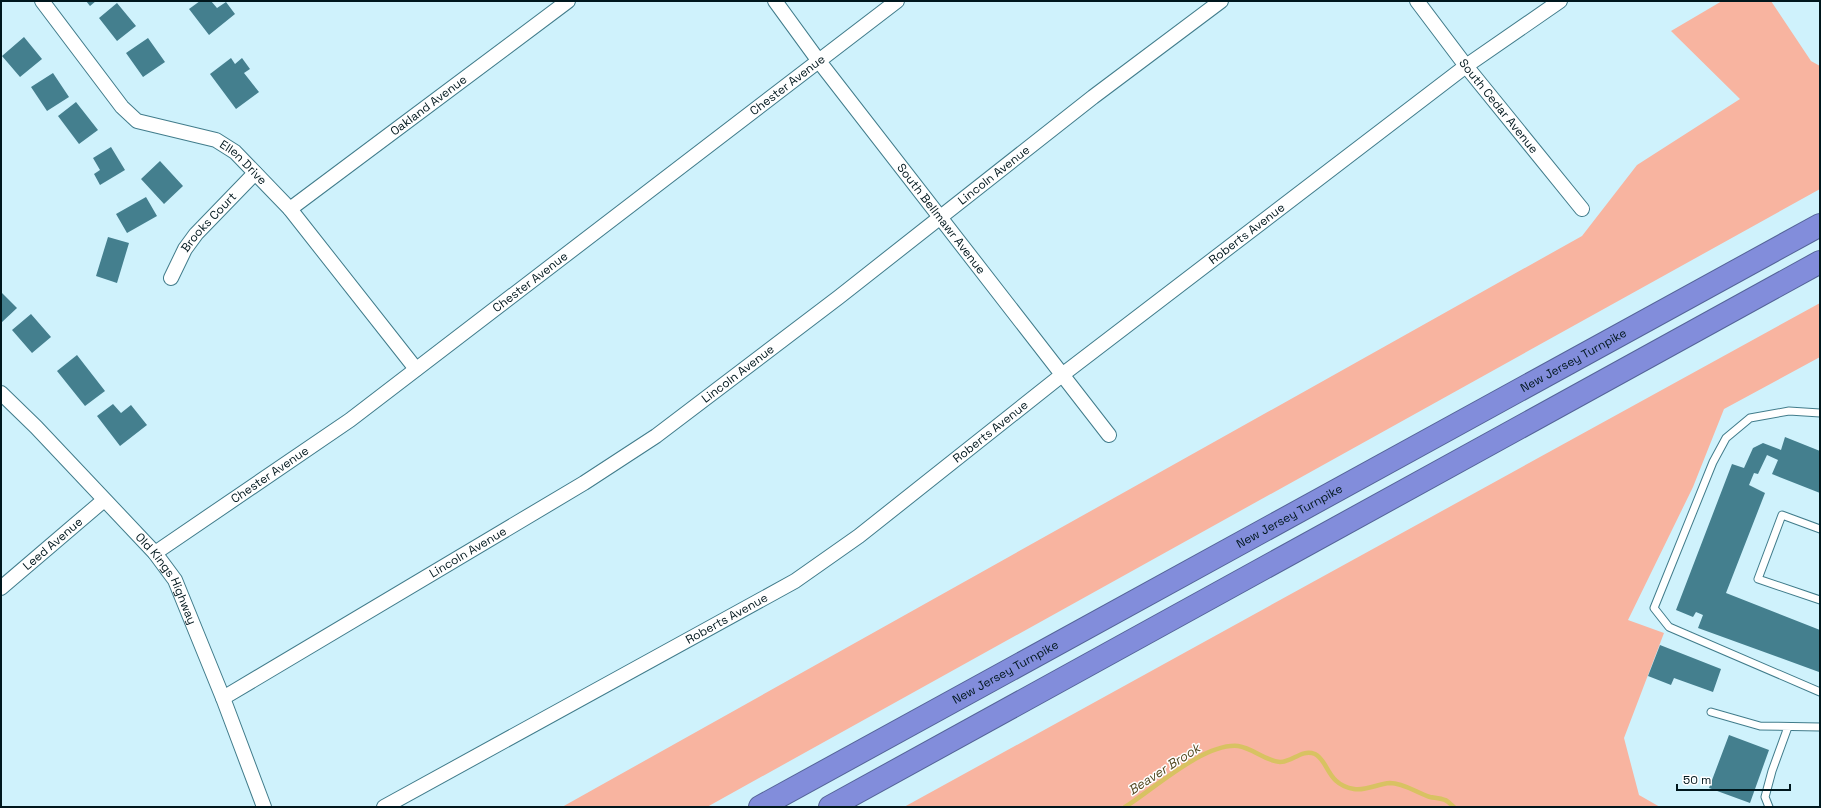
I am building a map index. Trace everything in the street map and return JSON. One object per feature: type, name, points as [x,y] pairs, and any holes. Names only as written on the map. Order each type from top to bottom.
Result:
[{"type":"highway","name":"New Jersey Turnpike","points":[[760,807],[1820,225]]},
{"type":"highway","points":[[830,807],[1820,262]]},
{"type":"street","name":"Ellen Drive","points":[[42,1],[122,107],[137,121],[216,140],[235,152],[290,209],[416,369]]},
{"type":"street","name":"Oakland Avenue","points":[[290,209],[568,1]]},
{"type":"street","name":"South Bellmawr Avenue","points":[[775,1],[818,60],[1109,435]]},
{"type":"street","name":"Chester Avenue","points":[[155,553],[350,420],[818,60],[897,1]]},
{"type":"street","name":"Lincoln Avenue","points":[[223,698],[584,483],[656,436],[839,297],[1093,97],[1221,1]]},
{"type":"street","name":"South Cedar Avenue","points":[[1417,1],[1466,66],[1582,210]]},
{"type":"street","name":"Roberts Avenue","points":[[384,807],[795,581],[859,536],[1062,375],[1466,66],[1560,1]]},
{"type":"street","name":"Brooks Court","points":[[171,278],[185,250],[196,234],[255,173]]},
{"type":"street","name":"Old Kings Highway","points":[[1,393],[36,427],[155,553],[174,580],[223,698],[264,807]]},
{"type":"street","name":"Leed Avenue","points":[[1,588],[104,500]]},
{"type":"lane","points":[[1820,413],[1789,411],[1750,418],[1726,438],[1713,462],[1654,608],[1669,627],[1820,692]]},
{"type":"lane","points":[[1820,529],[1782,515],[1758,579],[1820,600]]},
{"type":"lane","points":[[1711,712],[1760,726],[1820,727]]},
{"type":"lane","points":[[1768,807],[1765,797],[1768,784],[1788,727]]},
{"type":"shaded area","points":[[1722,1],[1771,1],[1811,61],[1820,66],[1820,189],[707,807],[562,807],[1582,236],[1637,165],[1740,99],[1671,31]]},
{"type":"shaded area","points":[[1820,303],[1820,357],[1724,409],[1693,487],[1628,620],[1664,633],[1624,738],[1639,795],[1660,807],[904,807]]},
{"type":"building","points":[[86,1],[96,1],[90,6]]},
{"type":"building","points":[[200,1],[211,1],[217,8],[226,2],[235,14],[209,35],[189,9]]},
{"type":"building","points":[[117,3],[136,26],[117,41],[99,18]]},
{"type":"building","points":[[24,37],[42,59],[20,77],[2,56]]},
{"type":"building","points":[[148,38],[165,62],[143,77],[126,53]]},
{"type":"building","points":[[231,58],[235,64],[242,58],[250,69],[244,73],[259,92],[236,109],[210,74]]},
{"type":"building","points":[[53,73],[69,97],[47,111],[31,87]]},
{"type":"building","points":[[76,102],[98,130],[79,144],[58,116]]},
{"type":"building","points":[[111,147],[125,170],[100,185],[94,174],[100,170],[93,158]]},
{"type":"building","points":[[160,161],[183,186],[164,204],[141,179]]},
{"type":"building","points":[[146,197],[157,216],[127,233],[116,214]]},
{"type":"building","points":[[108,237],[129,243],[117,283],[96,276]]},
{"type":"building","points":[[1,292],[17,308],[1,323]]},
{"type":"building","points":[[31,314],[51,337],[32,353],[12,330]]},
{"type":"building","points":[[77,355],[105,391],[85,406],[57,371]]},
{"type":"building","points":[[113,404],[121,413],[131,405],[147,425],[120,446],[97,416]]},
{"type":"building","points":[[1785,437],[1820,451],[1820,493],[1772,474],[1778,460],[1767,455],[1758,474],[1754,473],[1749,485],[1765,493],[1726,593],[1820,630],[1819,672],[1698,628],[1703,615],[1696,612],[1693,617],[1676,610],[1732,464],[1744,468],[1753,448],[1763,443],[1781,450]]},
{"type":"building","points":[[1660,645],[1721,669],[1713,692],[1674,678],[1671,685],[1648,676]]},
{"type":"building","points":[[1729,735],[1769,750],[1750,803],[1709,788]]},
{"type":"waterway","name":"Beaver Brook","points":[[1125,807],[1194,760],[1224,747],[1238,746],[1280,762],[1305,753],[1315,754],[1320,757],[1333,778],[1345,786],[1358,789],[1395,783],[1430,797],[1445,800],[1454,807]]}]
